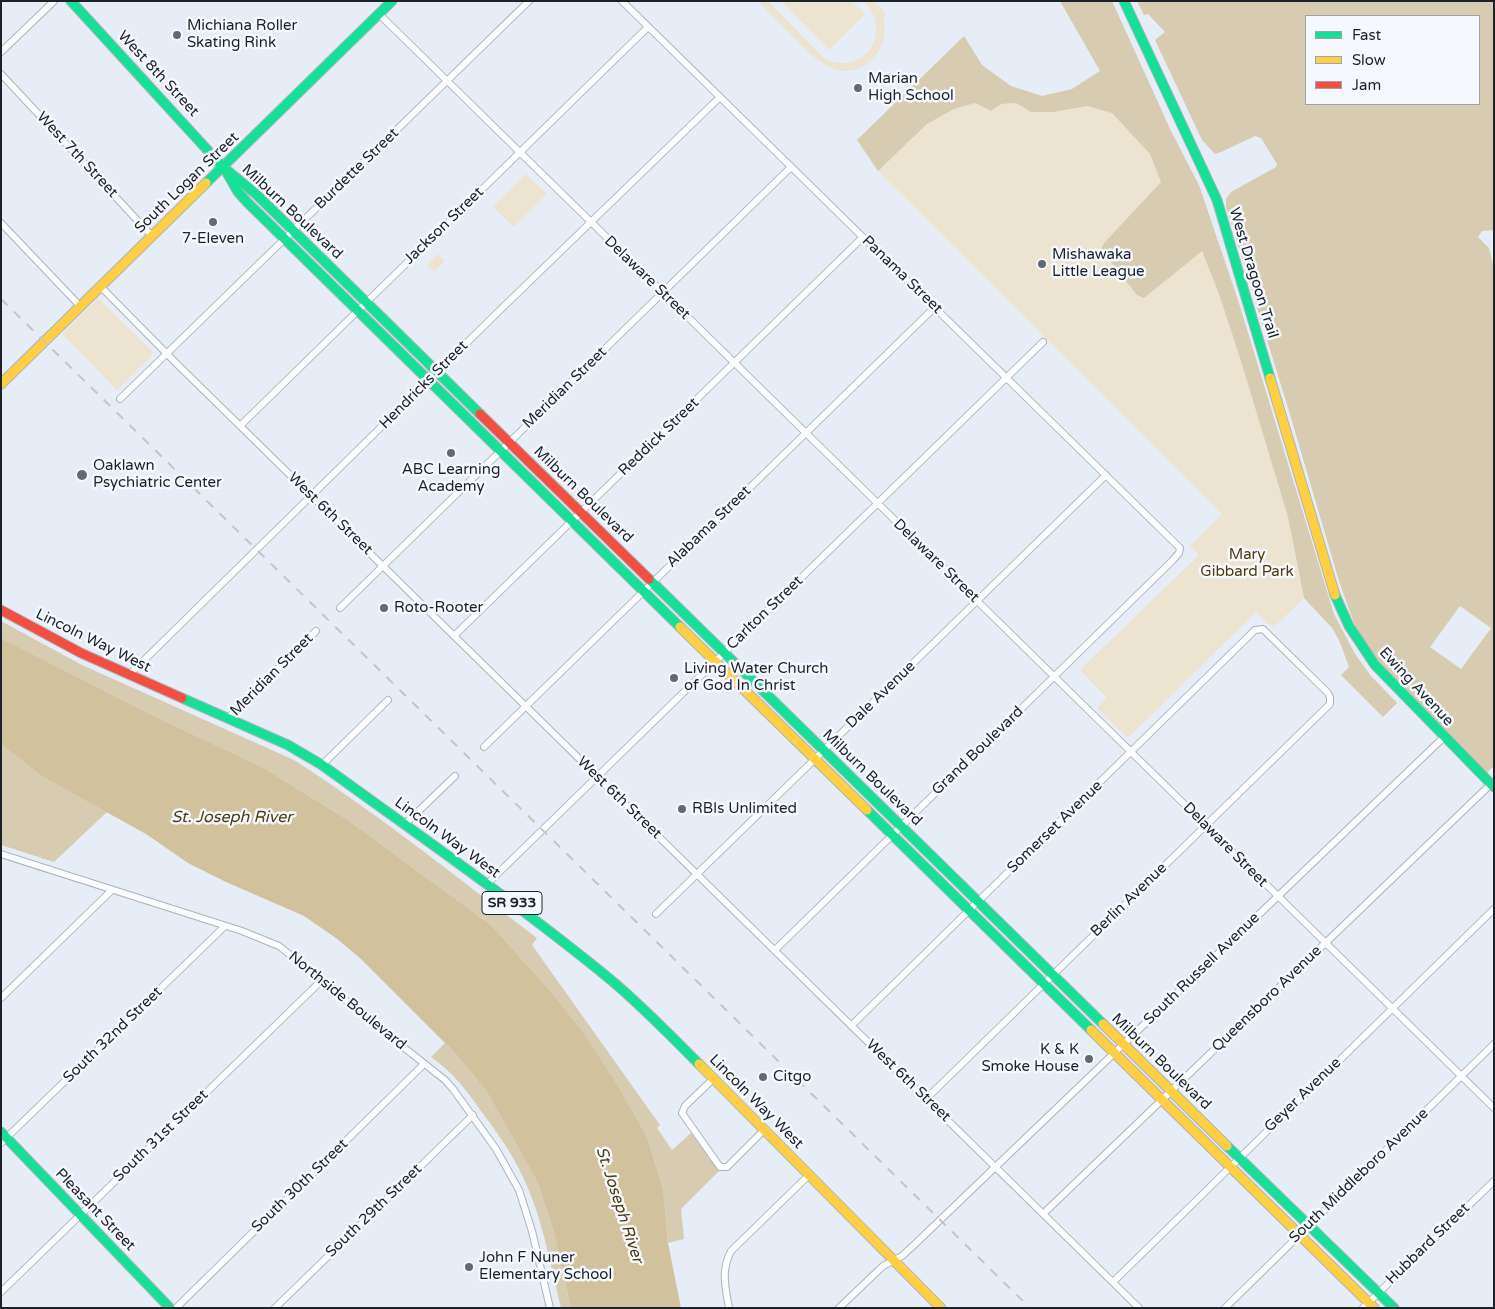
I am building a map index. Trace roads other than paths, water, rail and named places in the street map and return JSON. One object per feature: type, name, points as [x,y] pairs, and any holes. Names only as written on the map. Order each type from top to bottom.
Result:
[{"type":"street","points":[[1,52],[54,1]]},
{"type":"street","name":"West 8th Street","points":[[71,1],[223,167]]},
{"type":"street","name":"South Logan Street","points":[[1,384],[392,1]]},
{"type":"street","name":"Burdette Street","points":[[120,399],[529,1]]},
{"type":"street","name":"Panama Street","points":[[622,1],[1106,475],[1180,548],[1180,551]]},
{"type":"street","name":"West Dragoon Trail","points":[[1124,1],[1217,200],[1327,565]]},
{"type":"street","name":"Delaware Street","points":[[379,14],[1494,1108]]},
{"type":"street","name":"Jackson Street","points":[[240,426],[648,27]]},
{"type":"street","name":"West 7th Street","points":[[1,74],[152,236]]},
{"type":"street","name":"Hendricks Street","points":[[129,675],[720,97]]},
{"type":"street","name":"Milburn Boulevard","points":[[223,167],[256,194],[294,230],[1377,1294],[1394,1308]]},
{"type":"street","name":"Milburn Boulevard","points":[[223,167],[238,192],[284,239],[1300,1234],[1368,1306]]},
{"type":"street","name":"Meridian Street","points":[[340,608],[792,167]]},
{"type":"street","points":[[1,222],[80,306]]},
{"type":"street","name":"Reddick Street","points":[[454,636],[863,237]]},
{"type":"street","name":"West 6th Street","points":[[100,286],[311,496],[1139,1308]]},
{"type":"street","name":"Alabama Street","points":[[484,747],[935,307]]},
{"type":"street","name":"Carlton Street","points":[[487,884],[1042,342]]},
{"type":"street","name":"Dale Avenue","points":[[656,914],[1106,475]]},
{"type":"street","name":"Grand Boulevard","points":[[775,950],[1180,551]]},
{"type":"street","name":"Ewing Avenue","points":[[1327,565],[1343,613],[1364,651],[1382,674],[1492,786]]},
{"type":"street","name":"Lincoln Way West","points":[[1,610],[74,650],[288,745],[322,765],[487,884],[627,994],[941,1308]]},
{"type":"street","name":"Somerset Avenue","points":[[851,1026],[1255,630],[1263,629],[1328,693],[1331,700]]},
{"type":"street","name":"Meridian Street","points":[[227,719],[316,631]]},
{"type":"street","points":[[322,765],[388,700]]},
{"type":"street","name":"Berlin Avenue","points":[[926,1099],[1327,707],[1331,700]]},
{"type":"street","name":"South Russell Avenue","points":[[839,1308],[883,1266],[902,1256],[1444,737]]},
{"type":"street","points":[[405,824],[455,776]]},
{"type":"street","name":"Queensboro Avenue","points":[[1043,1214],[1492,786]]},
{"type":"street","name":"Northside Boulevard","points":[[1,854],[256,936],[279,946],[445,1080],[473,1115],[500,1156],[519,1190],[532,1231],[550,1308]]},
{"type":"street","points":[[1,998],[112,890]]},
{"type":"street","name":"Geyer Avenue","points":[[1113,1282],[1494,908]]},
{"type":"street","name":"South 32nd Street","points":[[3,1138],[225,926]]},
{"type":"street","name":"South 31st Street","points":[[1,1292],[322,980]]},
{"type":"street","name":"South Middleboro Avenue","points":[[1225,1308],[1494,1044]]},
{"type":"street","name":"South 30th Street","points":[[176,1308],[424,1064]]},
{"type":"street","points":[[713,1079],[685,1106],[682,1113],[718,1165],[722,1168],[727,1167],[764,1130]]},
{"type":"street","name":"South 29th Street","points":[[275,1308],[473,1115]]},
{"type":"street","name":"Pleasant Street","points":[[3,1138],[170,1308]]},
{"type":"street","points":[[729,1308],[724,1274],[725,1264],[731,1251],[808,1175]]},
{"type":"street","name":"Hubbard Street","points":[[1368,1306],[1377,1294],[1494,1181]]},
{"type":"water","name":"St. Joseph River","points":[[1,638],[154,716],[262,767],[348,820],[491,925],[555,996],[586,1036],[617,1084],[647,1137],[663,1189],[668,1243],[681,1308],[571,1308],[553,1229],[537,1181],[487,1092],[455,1053],[361,959],[336,938],[304,916],[188,863],[146,834],[43,777],[1,744]]},
{"type":"railway","points":[[1,299],[1030,1308]]},
{"type":"place","name":"Michiana Roller Skating Rink","points":[[177,35]]},
{"type":"place","name":"Marian High School","points":[[858,88]]},
{"type":"place","name":"7-Eleven","points":[[213,222]]},
{"type":"place","name":"Mishawaka Little League","points":[[1042,264]]},
{"type":"place","name":"ABC Learning Academy","points":[[451,453]]},
{"type":"place","name":"Oaklawn Psychiatric Center","points":[[82,475]]},
{"type":"place","name":"Roto-Rooter","points":[[384,608]]},
{"type":"place","name":"Living Water Church of God In Christ","points":[[674,678]]},
{"type":"place","name":"RBIs Unlimited","points":[[682,809]]},
{"type":"place","name":"K & K Smoke House","points":[[1089,1059]]},
{"type":"place","name":"Citgo","points":[[763,1077]]},
{"type":"place","name":"John F Nuner Elementary School","points":[[469,1267]]},
{"type":"park label","name":"Mary Gibbard Park","points":[[1247,564]]}]
